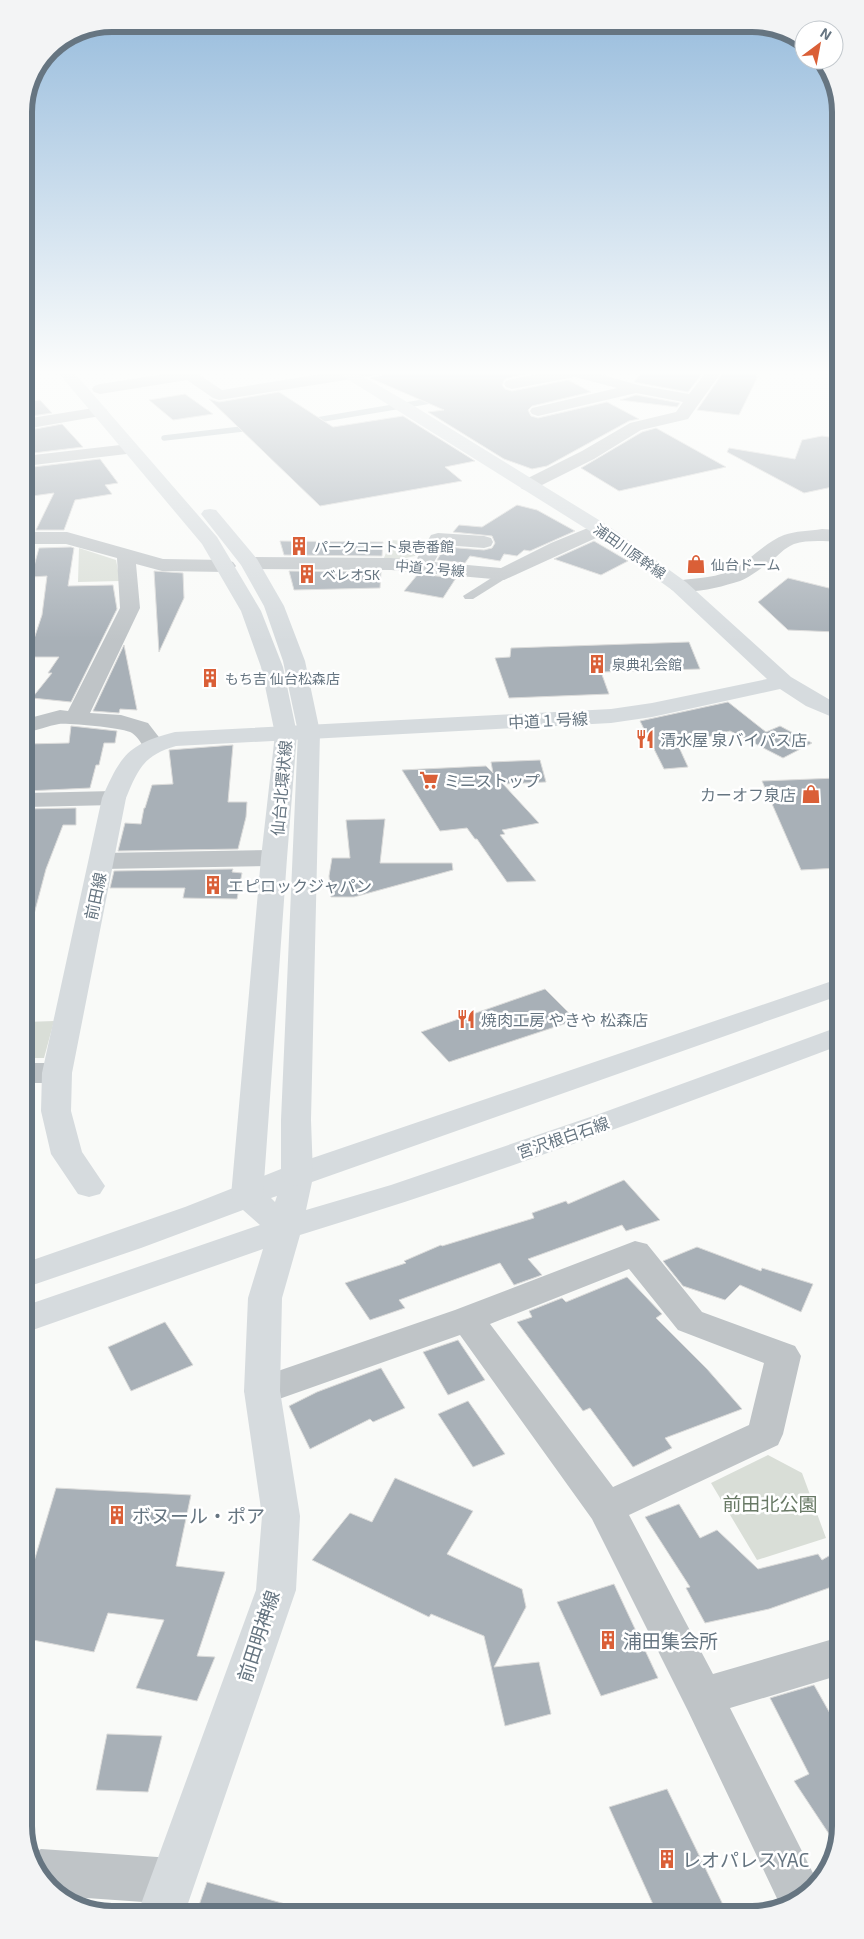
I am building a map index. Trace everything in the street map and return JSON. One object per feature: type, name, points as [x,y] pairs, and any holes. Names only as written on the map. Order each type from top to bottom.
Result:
[{"type":"street","name":"仙台北環状線","points":[[139,460],[210,541],[226,566],[251,611],[298,733],[274,858],[247,1196]]},
{"type":"street","name":"仙台北環状線","points":[[163,460],[224,530],[250,563],[274,606],[294,661],[298,733],[297,1175],[286,1228]]},
{"type":"street","name":"浦田川原幹線","points":[[490,460],[600,530],[679,586],[783,682],[832,710]]},
{"type":"street","points":[[528,484],[577,460]]},
{"type":"street","points":[[504,574],[558,547],[600,530]]},
{"type":"street","points":[[679,586],[702,584],[735,576],[765,557],[775,547],[790,539],[832,536]]},
{"type":"street","points":[[33,541],[67,538],[162,565],[226,566]]},
{"type":"street","points":[[422,567],[438,539],[484,542]]},
{"type":"street","points":[[33,725],[68,718],[130,608],[126,555]]},
{"type":"street","name":"中道２号線","points":[[250,563],[391,564],[504,574]]},
{"type":"street","name":"中道１号線","points":[[298,733],[611,716],[652,710],[783,682]]},
{"type":"street","points":[[33,716],[121,722],[140,728],[154,744]]},
{"type":"street","name":"前田線","points":[[89,1186],[67,1154],[56,1111],[57,1073],[114,798],[128,765],[138,754],[154,744],[175,740],[298,733]]},
{"type":"street","points":[[33,800],[114,798]]},
{"type":"street","points":[[102,862],[274,858]]},
{"type":"street","points":[[33,1273],[247,1196],[297,1175],[832,989]]},
{"type":"street","name":"宮沢根白石線","points":[[33,1317],[286,1228],[402,1193],[610,1121],[832,1038]]},
{"type":"street","points":[[33,1073],[57,1073]]},
{"type":"street","points":[[247,1196],[286,1228]]},
{"type":"street","name":"前田明神線","points":[[166,1898],[276,1590],[281,1516],[262,1391],[265,1298],[286,1228]]},
{"type":"street","points":[[262,1391],[467,1319],[635,1253],[690,1320],[783,1356],[765,1434],[606,1508]]},
{"type":"street","points":[[467,1319],[606,1508],[703,1697],[798,1892]]},
{"type":"street","points":[[703,1697],[832,1658]]},
{"type":"street","points":[[48,1873],[166,1898]]},
{"type":"lane","points":[[469,596],[504,574]]},
{"type":"green space","points":[[391,540],[422,544],[415,556],[401,559],[384,558]]},
{"type":"green space","points":[[79,548],[116,560],[120,581],[78,582]]},
{"type":"green space","points":[[54,1021],[44,1058],[33,1058],[33,1022]]},
{"type":"green space","name":"前田北公園","points":[[768,1455],[802,1473],[826,1538],[757,1560],[711,1483]]},
{"type":"building","points":[[101,460],[118,483],[105,485],[112,494],[75,500],[64,530],[36,530],[54,493],[33,496],[33,467]]},
{"type":"building","points":[[273,460],[475,461],[445,467],[462,481],[320,506]]},
{"type":"building","points":[[508,460],[557,460],[547,466],[532,469]]},
{"type":"building","points":[[594,460],[714,460],[726,467],[619,491],[581,468]]},
{"type":"building","points":[[743,460],[832,460],[832,487],[804,493]]},
{"type":"building","points":[[517,505],[537,510],[575,531],[530,551],[524,550],[517,556],[504,554],[500,561],[470,556],[465,563],[437,560],[445,547],[484,550],[492,548],[495,543],[492,536],[453,532],[459,525],[482,527]]},
{"type":"building","points":[[280,541],[383,542],[382,556],[284,555]]},
{"type":"building","points":[[594,541],[628,561],[601,575],[554,559]]},
{"type":"building","points":[[39,548],[74,548],[68,586],[113,585],[117,609],[71,702],[33,698],[52,673],[48,673],[59,657],[33,657],[33,642],[42,615],[47,576],[33,577]]},
{"type":"building","points":[[154,571],[183,573],[184,598],[159,652]]},
{"type":"building","points":[[289,571],[381,572],[380,588],[294,590]]},
{"type":"building","points":[[418,574],[456,578],[443,598],[404,591]]},
{"type":"building","points":[[788,578],[832,589],[832,632],[788,630],[758,602]]},
{"type":"building","name":"泉典礼会館","points":[[689,642],[700,669],[601,672],[609,694],[509,698],[495,658],[510,657],[511,648]]},
{"type":"building","points":[[124,645],[137,710],[120,709],[119,713],[93,711]]},
{"type":"building","points":[[728,702],[766,732],[780,726],[812,743],[783,758],[730,731],[678,745],[688,767],[664,769],[640,721]]},
{"type":"building","points":[[71,726],[117,731],[115,743],[104,743],[99,765],[96,765],[90,788],[33,791],[33,744],[69,743]]},
{"type":"building","points":[[233,745],[228,802],[247,802],[246,817],[238,849],[118,851],[125,823],[141,824],[152,785],[173,784],[169,750]]},
{"type":"building","points":[[540,760],[546,782],[503,784],[539,823],[502,830],[505,834],[500,835],[536,881],[507,882],[467,828],[440,831],[402,770],[486,766],[493,773],[491,762]]},
{"type":"building","points":[[832,778],[832,868],[801,870],[762,781]]},
{"type":"building","points":[[76,808],[76,825],[63,825],[46,869],[33,918],[33,809]]},
{"type":"building","points":[[385,819],[380,863],[452,863],[453,870],[354,897],[331,897],[329,876],[332,858],[350,858],[346,820]]},
{"type":"building","points":[[233,869],[232,872],[242,873],[237,899],[183,898],[185,888],[110,888],[114,871]]},
{"type":"building","points":[[545,989],[576,1020],[449,1062],[421,1032]]},
{"type":"building","points":[[624,1180],[660,1220],[626,1231],[622,1225],[528,1259],[542,1275],[514,1285],[500,1263],[399,1300],[405,1308],[370,1320],[345,1283],[406,1263],[404,1261],[441,1245],[534,1218],[532,1213],[566,1201],[568,1204]]},
{"type":"building","points":[[697,1247],[761,1271],[762,1268],[813,1284],[801,1312],[740,1285],[725,1300],[683,1286],[663,1261]]},
{"type":"building","points":[[627,1277],[662,1314],[656,1318],[707,1369],[742,1409],[665,1438],[672,1448],[633,1467],[590,1408],[583,1411],[517,1322],[532,1317],[529,1311],[562,1298],[566,1302]]},
{"type":"building","points":[[165,1322],[193,1365],[131,1391],[108,1347]]},
{"type":"building","points":[[458,1340],[485,1380],[448,1395],[423,1352]]},
{"type":"building","points":[[381,1368],[405,1408],[373,1422],[370,1419],[310,1449],[289,1406],[317,1392]]},
{"type":"building","points":[[468,1401],[505,1454],[473,1467],[438,1414]]},
{"type":"building","points":[[395,1478],[473,1511],[447,1554],[522,1589],[526,1607],[494,1667],[539,1662],[551,1714],[505,1726],[484,1636],[431,1614],[429,1617],[312,1560],[350,1513],[372,1522]]},
{"type":"building","points":[[56,1488],[191,1495],[176,1566],[225,1572],[197,1656],[215,1657],[197,1701],[136,1688],[164,1620],[108,1613],[94,1652],[33,1640],[33,1565]]},
{"type":"building","points":[[679,1504],[700,1538],[717,1530],[758,1569],[818,1554],[822,1560],[832,1554],[832,1587],[769,1609],[705,1623],[686,1588],[690,1587],[645,1517]]},
{"type":"building","name":"浦田集会所","points":[[614,1584],[658,1678],[601,1696],[557,1602]]},
{"type":"building","points":[[814,1685],[832,1717],[831,1837],[794,1781],[809,1774],[770,1698]]},
{"type":"building","points":[[107,1734],[162,1736],[148,1792],[96,1790]]},
{"type":"building","name":"レオパレスYAC","points":[[667,1789],[724,1906],[654,1906],[609,1807]]},
{"type":"building","points":[[207,1882],[292,1906],[199,1906]]},
{"type":"place","name":"パークコート泉壱番館","points":[[299,546]]},
{"type":"place","name":"仙台ドーム","points":[[696,564]]},
{"type":"place","name":"ベレオSK","points":[[307,574]]},
{"type":"place","name":"泉典礼会館","points":[[597,664]]},
{"type":"place","name":"もち吉 仙台松森店","points":[[210,678]]},
{"type":"place","name":"清水屋 泉バイパス店","points":[[645,739]]},
{"type":"place","name":"ミニストップ","points":[[429,780]]},
{"type":"place","name":"カーオフ泉店","points":[[811,794]]},
{"type":"place","name":"エピロックジャパン","points":[[213,885]]},
{"type":"place","name":"焼肉工房 やきや 松森店","points":[[466,1019]]},
{"type":"place","name":"ボヌール・ポア","points":[[117,1515]]},
{"type":"place","name":"浦田集会所","points":[[608,1640]]},
{"type":"place","name":"レオパレスYAC","points":[[667,1859]]}]
